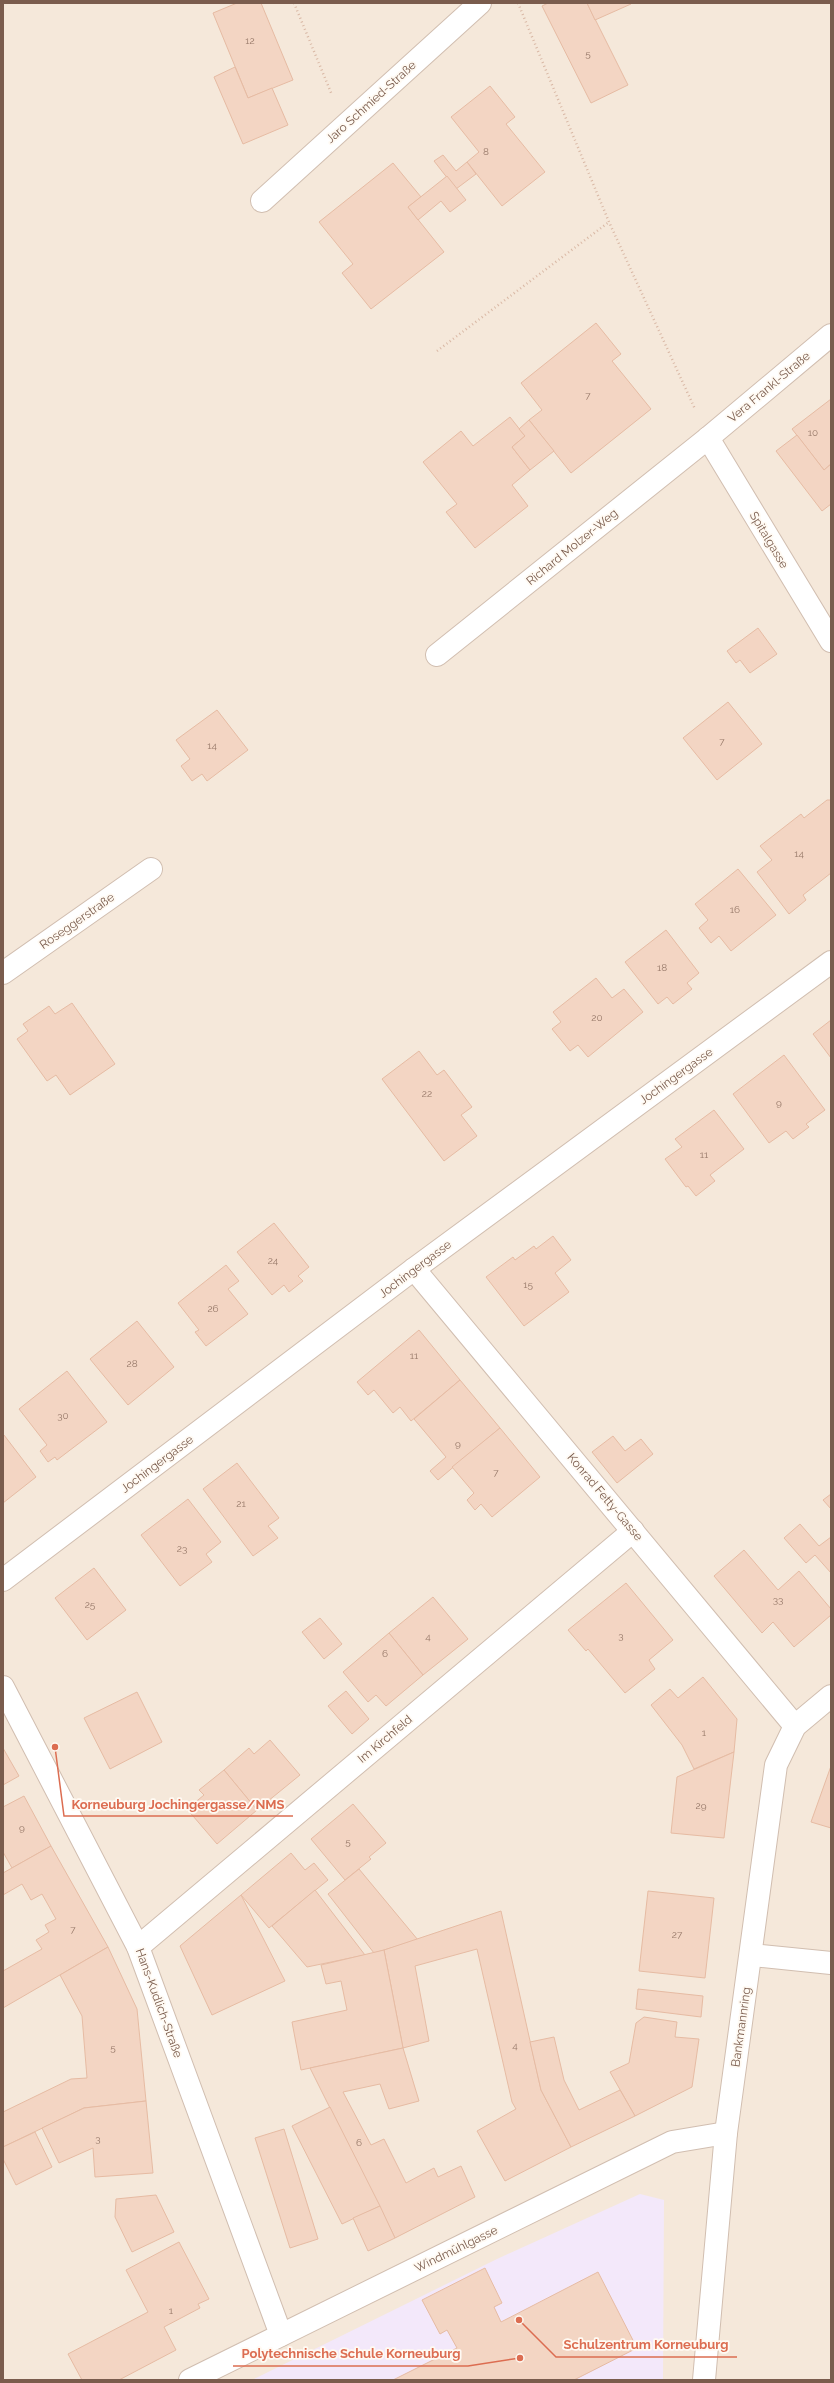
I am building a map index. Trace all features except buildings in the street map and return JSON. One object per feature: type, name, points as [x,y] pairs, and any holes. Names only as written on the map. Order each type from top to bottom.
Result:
[{"type":"street","name":"Jaro Schmied-Straße","points":[[262,201],[480,3]]},
{"type":"street","name":"Vera Frankl-Straße","points":[[708,438],[831,335]]},
{"type":"street","name":"Spitalgasse","points":[[708,438],[831,641]]},
{"type":"street","name":"Richard Molzer-Weg","points":[[437,655],[708,438]]},
{"type":"street","name":"Roseggerstraße","points":[[3,973],[151,869]]},
{"type":"street","name":"Jochingergasse","points":[[3,1580],[414,1269],[831,962]]},
{"type":"street","name":"Konrad Fetty-Gasse","points":[[414,1269],[795,1726]]},
{"type":"street","name":"Im Kirchfeld","points":[[138,1947],[632,1531]]},
{"type":"street","name":"Hans-Kudlich-Straße","points":[[3,1687],[138,1947],[281,2335]]},
{"type":"street","name":"Bankmannring","points":[[704,2380],[726,2133],[752,1955],[776,1765],[795,1726],[831,1696]]},
{"type":"street","points":[[752,1955],[831,1964]]},
{"type":"street","name":"Windmühlgasse","points":[[190,2380],[672,2142],[726,2133]]},
{"type":"path","points":[[294,3],[332,97],[351,119]]},
{"type":"path","points":[[518,3],[609,222],[708,438]]},
{"type":"path","points":[[438,350],[609,222]]},
{"type":"shaded area","points":[[3,3],[831,3],[831,2380],[3,2380]]},
{"type":"shaded area","points":[[640,2194],[664,2200],[663,2380],[252,2380],[497,2259]]},
{"type":"place","name":"Korneuburg Jochingergasse/NMS","points":[[55,1747]]},
{"type":"place","name":"Schulzentrum Korneuburg","points":[[519,2320]]},
{"type":"place","name":"Polytechnische Schule Korneuburg","points":[[520,2358]]}]
